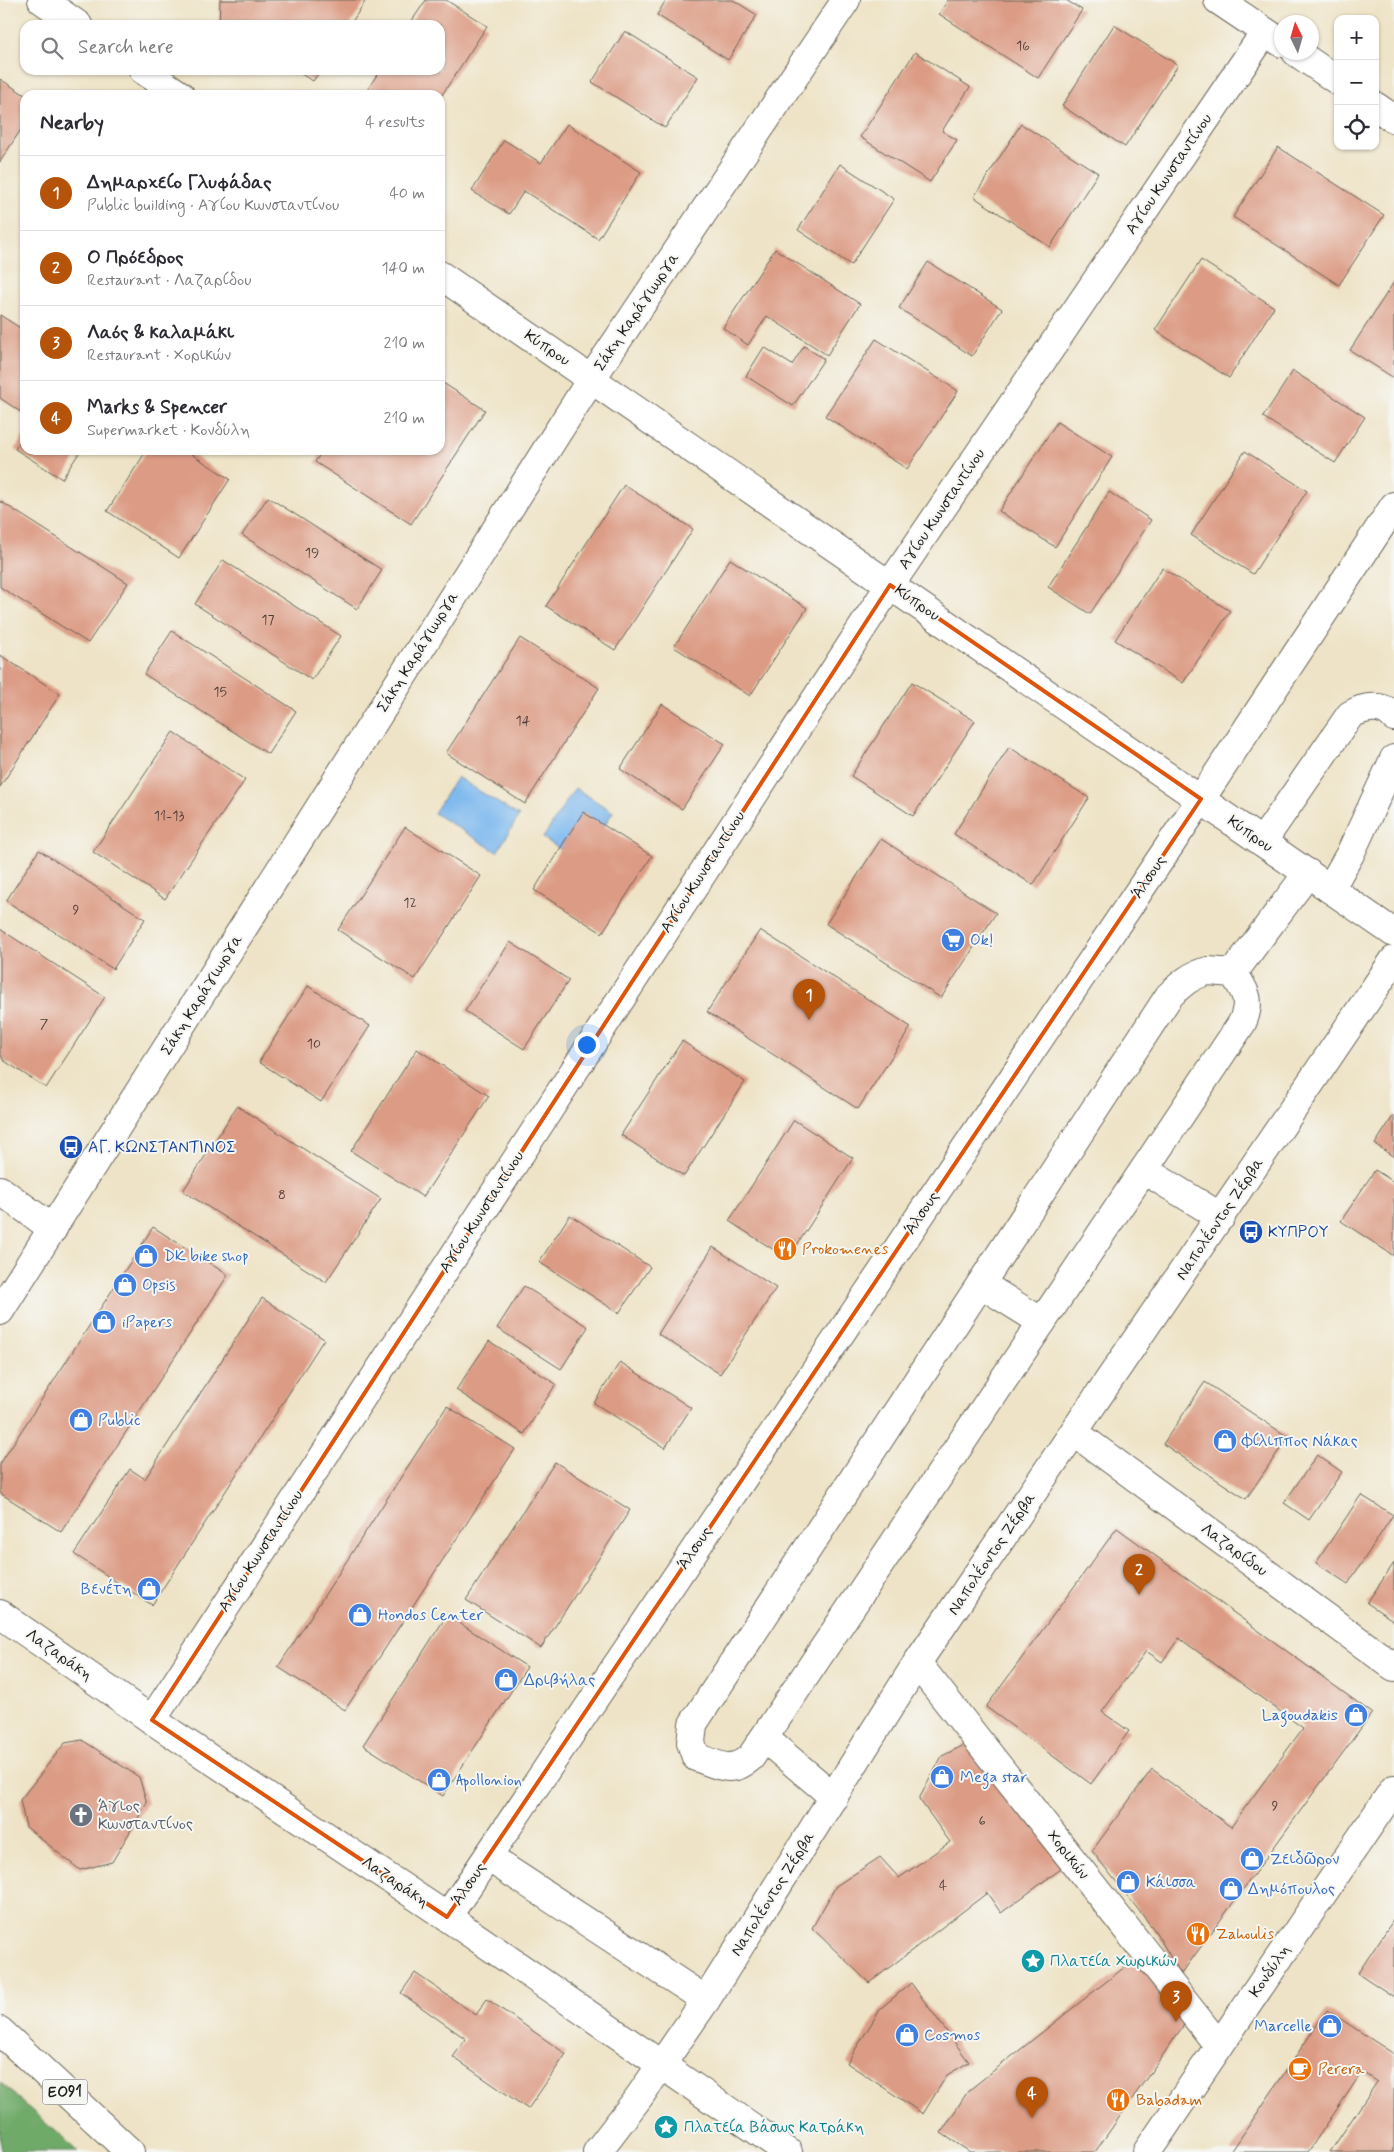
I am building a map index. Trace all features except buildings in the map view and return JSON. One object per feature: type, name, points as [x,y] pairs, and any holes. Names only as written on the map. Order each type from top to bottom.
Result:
[{"type":"main road","points":[[42,0],[71,20]]},
{"type":"main road","name":"Σάκη Καράγιωργα","points":[[0,1311],[592,378],[846,0]]},
{"type":"main road","points":[[1218,0],[1273,37]]},
{"type":"main road","name":"Αγίου Κωνσταντίνου","points":[[152,1720],[890,585],[1273,37]]},
{"type":"main road","points":[[1308,60],[1334,78]]},
{"type":"main road","points":[[150,75],[173,90]]},
{"type":"main road","points":[[1379,109],[1394,119]]},
{"type":"main road","name":"Κύπρου","points":[[445,278],[1394,933]]},
{"type":"main road","name":"Άλσους","points":[[447,1917],[1201,799],[1394,506]]},
{"type":"main road","points":[[1262,842],[1350,715],[1358,710],[1379,708],[1394,717]]},
{"type":"main road","points":[[1330,889],[1350,854],[1394,759]]},
{"type":"main road","points":[[1233,973],[1308,873]]},
{"type":"main road","name":"Ναπολέοντος Ζέρβα","points":[[597,2152],[662,2064],[706,2000],[917,1663],[1075,1433],[1394,960]]},
{"type":"main road","points":[[1208,971],[1233,973],[1245,990],[1248,1003],[1242,1023],[751,1757],[743,1765],[729,1768],[696,1757],[692,1750],[690,1735],[693,1724],[1169,996],[1180,984],[1195,974],[1208,971]]},
{"type":"main road","points":[[1144,1170],[1221,1217]]},
{"type":"main road","points":[[0,1190],[53,1229]]},
{"type":"main road","points":[[981,1284],[1042,1322]]},
{"type":"main road","name":"Λαζαρίδου","points":[[1075,1433],[1394,1667]]},
{"type":"main road","name":"Λαζαράκη","points":[[0,1614],[152,1720],[447,1917],[788,2152]]},
{"type":"main road","name":"Χορικών","points":[[917,1663],[1219,2046]]},
{"type":"main road","points":[[764,1738],[834,1796]]},
{"type":"main road","name":"Κονδύλη","points":[[1146,2152],[1394,1789]]},
{"type":"main road","points":[[488,1857],[706,2000]]},
{"type":"main road","name":"ΕΟ91","points":[[0,2031],[130,2152]]},
{"type":"highlighted area","points":[[890,585],[1201,799],[447,1917],[152,1720]]},
{"type":"green space","points":[[0,2082],[78,2152],[0,2152]]},
{"type":"water","points":[[457,777],[519,816],[497,852],[434,813]]},
{"type":"water","points":[[575,788],[613,812],[604,826],[583,813],[560,849],[543,838]]},
{"type":"place","name":"Ok!","points":[[953,940]]},
{"type":"place","name":"Δημαρχείο Γλυφάδας","points":[[809,1020]]},
{"type":"place","name":"ΑΓ. ΚΩΝΣΤΑΝΤΙΝΟΣ","points":[[71,1147]]},
{"type":"place","name":"ΚΥΠΡΟΥ","points":[[1251,1232]]},
{"type":"place","name":"Prokomenes","points":[[785,1249]]},
{"type":"place","name":"DK bike shop","points":[[146,1256]]},
{"type":"place","name":"Opsis","points":[[125,1285]]},
{"type":"place","name":"iPapers","points":[[104,1322]]},
{"type":"place","name":"Public","points":[[81,1420]]},
{"type":"place","name":"Φίλιππος Νάκας","points":[[1225,1441]]},
{"type":"place","name":"Βενέτη","points":[[149,1589]]},
{"type":"place","name":"Ο Πρόεδρος","points":[[1139,1595]]},
{"type":"place","name":"Hondos Center","points":[[360,1615]]},
{"type":"place","name":"Δριβήλας","points":[[506,1680]]},
{"type":"place","name":"Lagoudakis","points":[[1356,1715]]},
{"type":"place","name":"Mega star","points":[[942,1777]]},
{"type":"place","name":"Apollonion","points":[[439,1780]]},
{"type":"place","name":"Άγιος Κωνσταντίνος","points":[[81,1815]]},
{"type":"place","name":"Ζεὶδῶρον","points":[[1252,1859]]},
{"type":"place","name":"Κάισσα","points":[[1128,1882]]},
{"type":"place","name":"Δημόπουλος","points":[[1231,1889]]},
{"type":"place","name":"Zahoulis","points":[[1198,1934]]},
{"type":"place","name":"Πλατεία Χωρικών","points":[[1033,1961]]},
{"type":"place","name":"Λαός & καλαμάκι","points":[[1176,2022]]},
{"type":"place","name":"Marcelle","points":[[1330,2026]]},
{"type":"place","name":"Cosmos","points":[[907,2035]]},
{"type":"place","name":"Perera","points":[[1300,2069]]},
{"type":"place","name":"Babadam","points":[[1118,2100]]},
{"type":"place","name":"Marks & Spencer","points":[[1032,2118]]},
{"type":"place","name":"Πλατεία Βάσως Κατράκη","points":[[666,2127]]}]
